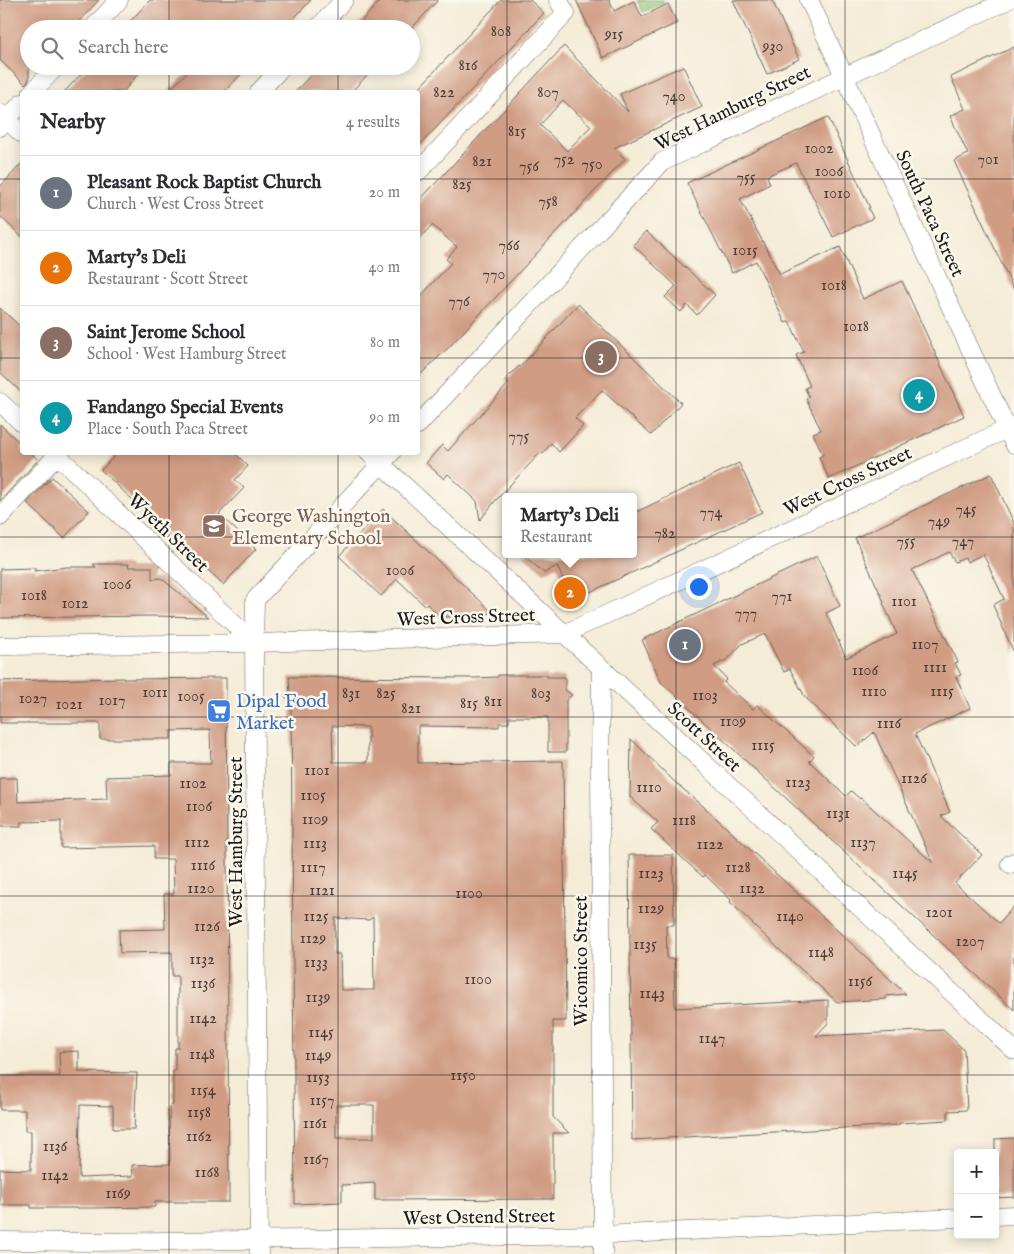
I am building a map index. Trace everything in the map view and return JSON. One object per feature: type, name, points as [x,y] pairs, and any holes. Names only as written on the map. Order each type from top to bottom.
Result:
[{"type":"street","points":[[100,20],[119,0]]},
{"type":"street","points":[[325,20],[344,0]]},
{"type":"street","name":"South Paca Street","points":[[809,0],[1011,436]]},
{"type":"street","name":"West Hamburg Street","points":[[420,423],[662,162],[1008,0]]},
{"type":"street","points":[[420,170],[562,6]]},
{"type":"street","points":[[34,90],[48,75]]},
{"type":"street","points":[[261,90],[275,75]]},
{"type":"street","points":[[20,105],[2,120],[20,133]]},
{"type":"street","points":[[0,402],[20,421]]},
{"type":"street","name":"West Cross Street","points":[[0,646],[254,643],[564,634],[1011,436]]},
{"type":"street","points":[[0,517],[55,455]]},
{"type":"street","name":"Wyeth Street","points":[[59,455],[254,643]]},
{"type":"street","name":"West Hamburg Street","points":[[259,1247],[255,600],[386,459]]},
{"type":"street","name":"Scott Street","points":[[386,459],[564,634],[1014,1050]]},
{"type":"street","name":"Wicomico Street","points":[[601,668],[603,1254]]},
{"type":"street","points":[[999,1216],[1014,1215]]},
{"type":"street","name":"West Ostend Street","points":[[0,1240],[259,1247],[603,1235],[954,1218]]},
{"type":"green space","points":[[637,0],[663,0],[664,3],[643,12]]},
{"type":"building","points":[[0,0],[99,0],[80,20],[20,20],[20,75],[29,75],[29,80],[25,84],[0,60]]},
{"type":"building","points":[[150,0],[311,0],[292,20],[131,20]]},
{"type":"building","points":[[381,0],[438,0],[419,20],[362,20]]},
{"type":"building","points":[[501,0],[530,0],[544,13],[420,145],[420,90],[418,89]]},
{"type":"building","points":[[576,0],[609,0],[614,11],[634,1],[642,17],[668,4],[677,23],[603,58]]},
{"type":"building","points":[[733,0],[772,0],[799,59],[767,74]]},
{"type":"building","points":[[564,46],[628,112],[620,94],[683,66],[702,107],[614,148],[625,159],[451,345],[420,375],[420,297],[451,263],[446,259],[457,247],[432,225],[420,238],[420,200]],"holes":[[[563,100],[591,126],[567,151],[540,125]]]},
{"type":"building","points":[[1014,47],[1014,290],[954,161],[968,154],[950,116],[965,109],[951,77]]},
{"type":"building","points":[[80,75],[137,75],[125,90],[66,90]]},
{"type":"building","points":[[184,75],[240,75],[226,90],[170,90]]},
{"type":"building","points":[[311,75],[367,75],[353,90],[297,90]]},
{"type":"building","points":[[828,117],[873,218],[833,237],[796,163],[767,176],[770,184],[740,199],[780,274],[840,247],[863,299],[902,281],[964,416],[829,479],[819,457],[823,455],[813,433],[821,430],[806,399],[809,397],[805,388],[810,386],[796,355],[804,352],[789,321],[785,323],[756,261],[732,273],[687,183]]},
{"type":"building","points":[[20,165],[20,235],[0,216],[0,187]]},
{"type":"building","points":[[646,231],[715,295],[697,315],[687,305],[681,312],[665,297],[676,286],[633,245]]},
{"type":"building","points":[[578,304],[681,403],[651,435],[602,390],[575,418],[583,426],[559,452],[551,443],[543,454],[541,452],[502,493],[480,520],[477,501],[448,474],[444,479],[426,463],[442,445],[448,451],[509,383],[505,380],[520,367]]},
{"type":"building","points":[[0,308],[20,326],[20,391],[0,372]]},
{"type":"building","points":[[0,424],[20,443],[20,455],[33,455],[38,460],[0,501]]},
{"type":"building","name":"George Washington Elementary School","points":[[115,455],[237,455],[248,466],[235,480],[244,488],[219,514],[256,549],[223,585],[101,470]]},
{"type":"building","points":[[739,463],[762,512],[573,600],[557,566],[544,573],[527,558],[637,558],[637,512]]},
{"type":"building","points":[[991,474],[1014,523],[1014,653],[993,605],[1004,599],[983,554],[967,562],[965,558],[955,562],[949,552],[912,570],[958,662],[955,663],[961,675],[956,677],[970,708],[915,734],[950,812],[941,816],[982,855],[955,883],[999,923],[1014,906],[1014,1010],[661,682],[642,640],[817,556],[840,606],[826,613],[846,658],[897,634],[855,538]],"holes":[[[765,634],[784,672],[790,669],[805,697],[857,747],[874,732],[933,863],[861,798],[851,791],[846,796],[809,761],[814,756],[757,705],[753,709],[724,682],[727,679],[714,666],[728,659],[742,644]]]},
{"type":"building","points":[[52,477],[89,511],[64,538],[27,503]]},
{"type":"building","points":[[383,509],[493,613],[455,614],[455,617],[440,617],[427,604],[425,606],[397,579],[381,596],[339,556]]},
{"type":"building","points":[[93,564],[129,564],[128,567],[152,567],[152,579],[161,578],[208,617],[0,618],[0,569],[36,568],[34,571],[67,567],[96,567]]},
{"type":"building","points":[[498,675],[547,675],[547,677],[565,677],[565,690],[572,695],[566,700],[566,752],[548,752],[548,717],[509,717],[509,723],[499,723],[499,727],[418,726],[418,763],[563,761],[566,1021],[553,1021],[553,1117],[569,1133],[553,1133],[553,1199],[375,1200],[375,1183],[342,1185],[342,1202],[295,1204],[291,703],[285,697],[290,693],[289,677],[498,677]],"holes":[[[332,726],[368,727],[368,762],[333,762]],[[373,917],[374,990],[341,990],[340,954],[335,954],[335,918],[369,920]],[[336,1105],[374,1105],[374,1138],[336,1138]]]},
{"type":"building","points":[[226,678],[229,1202],[155,1202],[155,1207],[93,1208],[31,1208],[31,1205],[0,1205],[0,1169],[31,1170],[31,1131],[25,1131],[25,1110],[0,1110],[0,1076],[60,1076],[59,1052],[79,1051],[79,1072],[137,1073],[134,1129],[113,1129],[113,1106],[80,1105],[79,1178],[133,1176],[132,1165],[170,1164],[169,1106],[173,1105],[175,1048],[178,1048],[178,976],[172,976],[172,952],[120,953],[119,930],[165,929],[164,894],[174,894],[173,859],[154,859],[154,846],[61,848],[61,821],[21,822],[21,826],[0,826],[0,778],[17,778],[18,802],[107,799],[106,777],[171,775],[171,763],[211,763],[210,730],[171,731],[171,739],[100,739],[100,723],[0,723],[0,681]]},
{"type":"building","points":[[631,739],[677,784],[906,994],[886,996],[886,999],[837,1002],[782,952],[705,875],[703,877],[651,829],[658,822],[630,797]]},
{"type":"building","points":[[629,855],[673,855],[674,925],[666,925],[667,959],[674,959],[675,1008],[828,1000],[828,1023],[816,1036],[943,1030],[964,1050],[967,1110],[948,1111],[948,1120],[899,1123],[899,1125],[632,1140]]},
{"type":"building","points":[[1014,1138],[1014,1197],[999,1198],[999,1149],[995,1149],[995,1139]]},
{"type":"place","name":"Saint Jerome School","points":[[601,357]]},
{"type":"place","name":"Fandango Special Events","points":[[919,395]]},
{"type":"place","name":"George Washington Elementary School","points":[[214,526]]},
{"type":"place","name":"Marty's Deli","points":[[570,593]]},
{"type":"place","name":"Pleasant Rock Baptist Church","points":[[685,645]]},
{"type":"place","name":"Dipal Food Market","points":[[219,711]]}]
